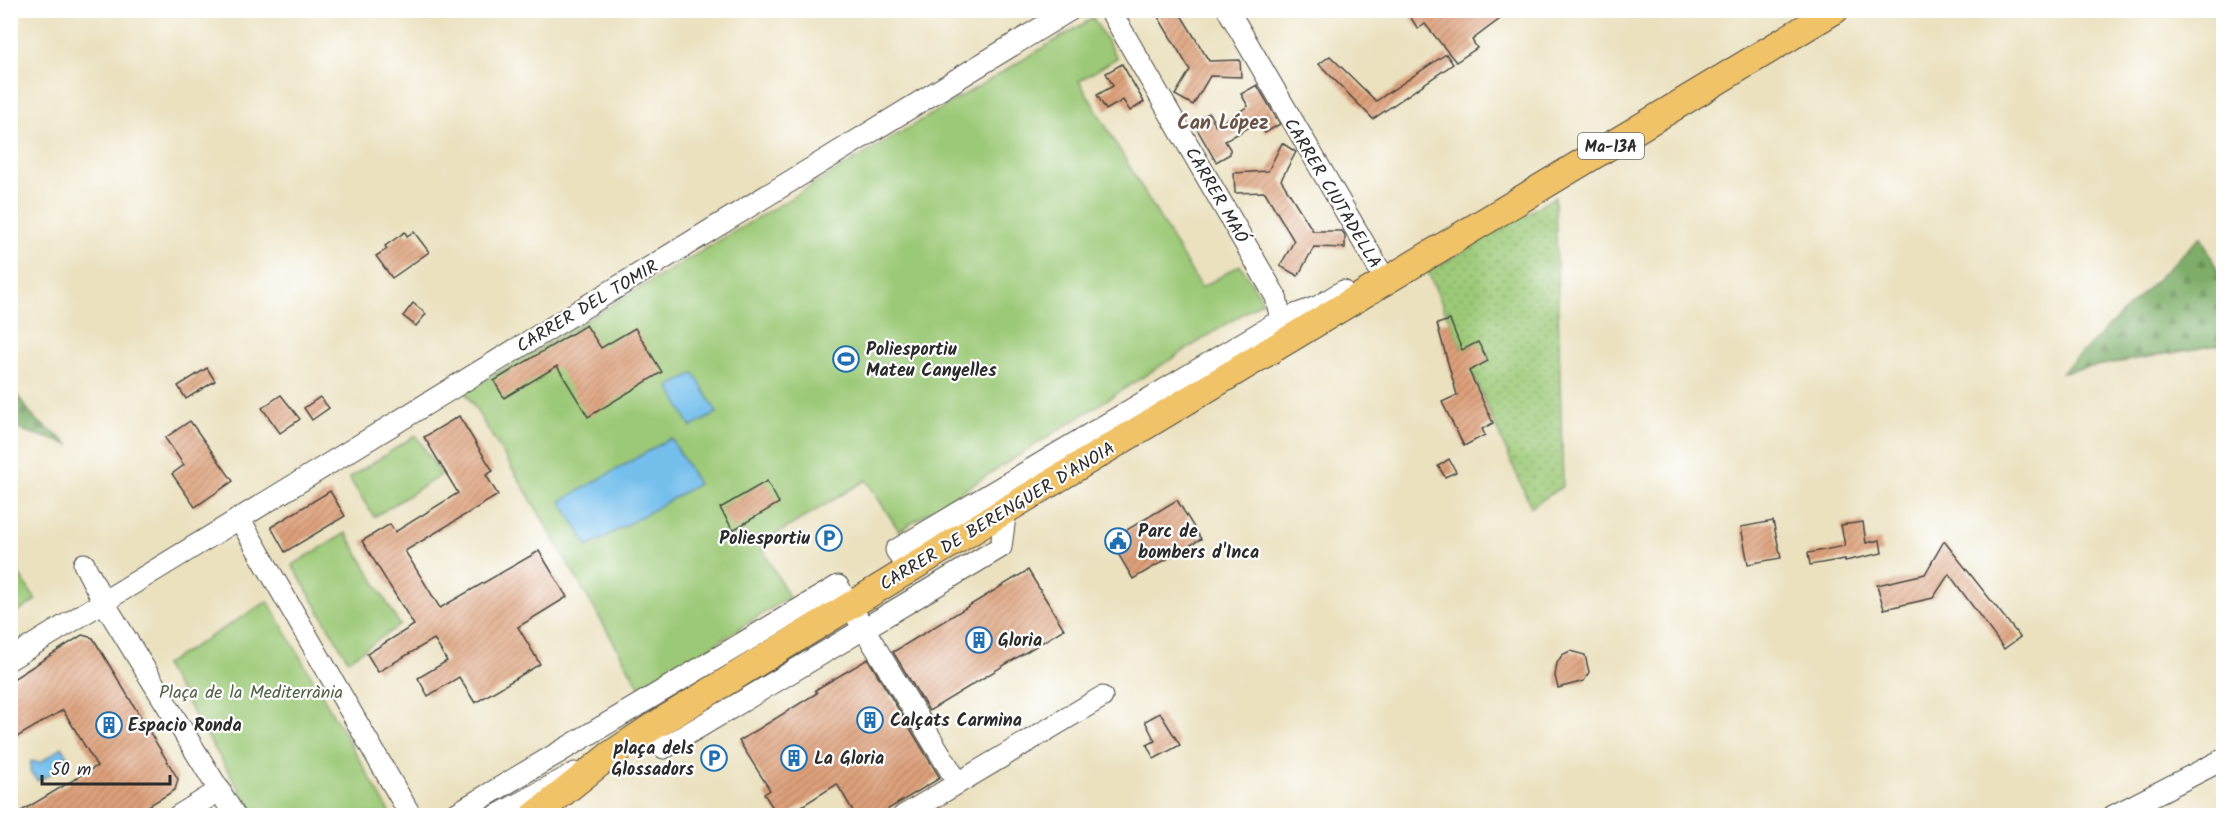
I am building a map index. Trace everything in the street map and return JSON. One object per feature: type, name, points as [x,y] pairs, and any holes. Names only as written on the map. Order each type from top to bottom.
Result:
[{"type":"main road","name":"Ma-13A","points":[[1386,281],[1835,10]]},
{"type":"main road","name":"CARRER DE BERENGUER D'ANOIA","points":[[534,816],[610,755],[649,729],[1386,281]]},
{"type":"street","name":"CARRER DEL TOMIR","points":[[10,659],[1070,10]]},
{"type":"street","name":"CARRER MAÓ","points":[[1110,10],[1276,297],[1281,320]]},
{"type":"street","name":"CARRER CIUTADELLA","points":[[1228,10],[1386,281]]},
{"type":"street","points":[[908,570],[896,550],[1281,320],[1318,306],[1360,281],[1386,281]]},
{"type":"street","points":[[649,729],[664,748],[1001,547],[1006,510]]},
{"type":"street","points":[[239,518],[411,816]]},
{"type":"street","points":[[84,564],[103,601],[235,816]]},
{"type":"street","points":[[452,816],[838,586],[958,783]]},
{"type":"street","points":[[903,816],[1102,697]]},
{"type":"street","points":[[496,816],[610,755]]},
{"type":"street","points":[[2113,816],[2223,759]]},
{"type":"street","points":[[178,816],[220,790]]},
{"type":"green space","name":"Poliesportiu Mateu Canyelles","points":[[1093,18],[1117,58],[1079,81],[1201,288],[1240,265],[1263,301],[899,531],[866,480],[760,544],[789,597],[642,691],[526,491],[465,392]]},
{"type":"green space","points":[[1555,197],[1563,486],[1531,507],[1428,272]]},
{"type":"green space","points":[[2201,236],[2223,282],[2223,344],[2062,372]]},
{"type":"green space","points":[[11,387],[35,419],[70,445],[11,427]]},
{"type":"green space","points":[[416,435],[441,475],[374,517],[349,478]]},
{"type":"green space","points":[[346,533],[400,625],[348,660],[292,565]]},
{"type":"green space","points":[[10,561],[36,600],[11,616],[10,616]]},
{"type":"green space","name":"Plaça de la Mediterrània","points":[[268,601],[391,815],[255,815],[164,665]]},
{"type":"water","points":[[694,373],[717,413],[691,427],[669,387]]},
{"type":"water","points":[[671,438],[698,484],[588,547],[561,501]]},
{"type":"water","points":[[62,747],[71,763],[38,781],[30,772],[31,761],[40,763]]},
{"type":"building","points":[[1154,10],[1178,10],[1209,61],[1240,60],[1241,77],[1210,76],[1193,105],[1175,95],[1190,70]]},
{"type":"building","points":[[1406,10],[1512,10],[1472,40],[1477,48],[1456,62],[1425,24],[1418,29]]},
{"type":"building","points":[[1446,54],[1453,64],[1373,119],[1319,64],[1330,56],[1376,101]]},
{"type":"building","points":[[1122,64],[1144,102],[1130,111],[1123,100],[1106,110],[1097,95],[1113,86],[1106,73]]},
{"type":"building","points":[[1257,85],[1280,124],[1265,133],[1258,122],[1225,141],[1230,154],[1216,162],[1193,122],[1209,113],[1216,126],[1248,106],[1241,94]]},
{"type":"building","points":[[1282,143],[1296,152],[1281,180],[1313,231],[1342,231],[1345,235],[1345,248],[1314,247],[1298,276],[1280,266],[1294,241],[1265,192],[1235,193],[1234,173],[1268,171]]},
{"type":"building","points":[[405,232],[407,236],[414,232],[429,252],[392,278],[376,256],[387,249],[385,246]]},
{"type":"building","points":[[413,303],[426,314],[416,326],[403,316]]},
{"type":"building","points":[[1450,320],[1462,350],[1478,342],[1488,361],[1469,371],[1493,423],[1482,429],[1485,435],[1464,446],[1442,402],[1457,395],[1437,324]]},
{"type":"building","points":[[586,325],[601,348],[635,328],[662,372],[588,417],[557,366],[504,398],[494,381]]},
{"type":"building","points":[[207,368],[215,381],[186,399],[178,386]]},
{"type":"building","points":[[281,395],[300,419],[280,433],[262,408]]},
{"type":"building","points":[[320,397],[329,408],[312,420],[304,408]]},
{"type":"building","points":[[459,416],[493,471],[486,475],[498,495],[405,551],[440,608],[539,551],[567,597],[518,627],[540,664],[475,703],[459,677],[428,696],[418,678],[447,661],[434,639],[378,672],[367,654],[414,625],[362,541],[390,524],[395,532],[458,493],[424,437]]},
{"type":"building","points":[[190,421],[233,481],[195,507],[172,474],[184,465],[165,438]]},
{"type":"building","points":[[1449,459],[1456,472],[1445,477],[1438,466]]},
{"type":"building","points":[[767,481],[779,503],[733,530],[720,508]]},
{"type":"building","points":[[330,491],[345,516],[285,552],[271,527]]},
{"type":"building","points":[[1177,500],[1201,539],[1133,579],[1110,540]]},
{"type":"building","points":[[1773,521],[1781,558],[1748,564],[1741,527]]},
{"type":"building","points":[[1863,522],[1866,543],[1880,540],[1882,553],[1845,561],[1845,559],[1810,565],[1808,553],[1845,546],[1841,525]]},
{"type":"building","points":[[1944,541],[2020,637],[2004,649],[1949,574],[1933,598],[1884,609],[1877,585],[1925,574]]},
{"type":"building","name":"Gloria","points":[[1028,570],[1064,629],[929,711],[893,652]]},
{"type":"building","name":"Espacio Ronda","points":[[82,635],[93,638],[178,779],[175,790],[132,816],[13,816],[97,766],[63,710],[10,741],[10,681]]},
{"type":"building","points":[[1570,651],[1585,655],[1589,672],[1584,681],[1558,688],[1555,676],[1557,663],[1562,655]]},
{"type":"building","points":[[868,659],[940,778],[877,816],[856,816],[837,784],[786,816],[778,816],[764,794],[770,790],[739,741],[817,693],[815,690]]},
{"type":"building","points":[[1160,713],[1180,745],[1154,759],[1147,745],[1155,741],[1145,721]]},
{"type":"place","name":"Poliesportiu Mateu Canyelles","points":[[846,359]]},
{"type":"place","name":"Poliesportiu","points":[[829,538]]},
{"type":"place","name":"Parc de bombers d'Inca","points":[[1118,541]]},
{"type":"place","name":"Gloria","points":[[979,640]]},
{"type":"place","name":"Calçats Carmina","points":[[870,720]]},
{"type":"place","name":"Espacio Ronda","points":[[109,725]]},
{"type":"place","name":"plaça dels Glossadors","points":[[714,758]]},
{"type":"place","name":"La Gloria","points":[[794,758]]},
{"type":"district","name":"Can López","points":[[1223,122]]}]
